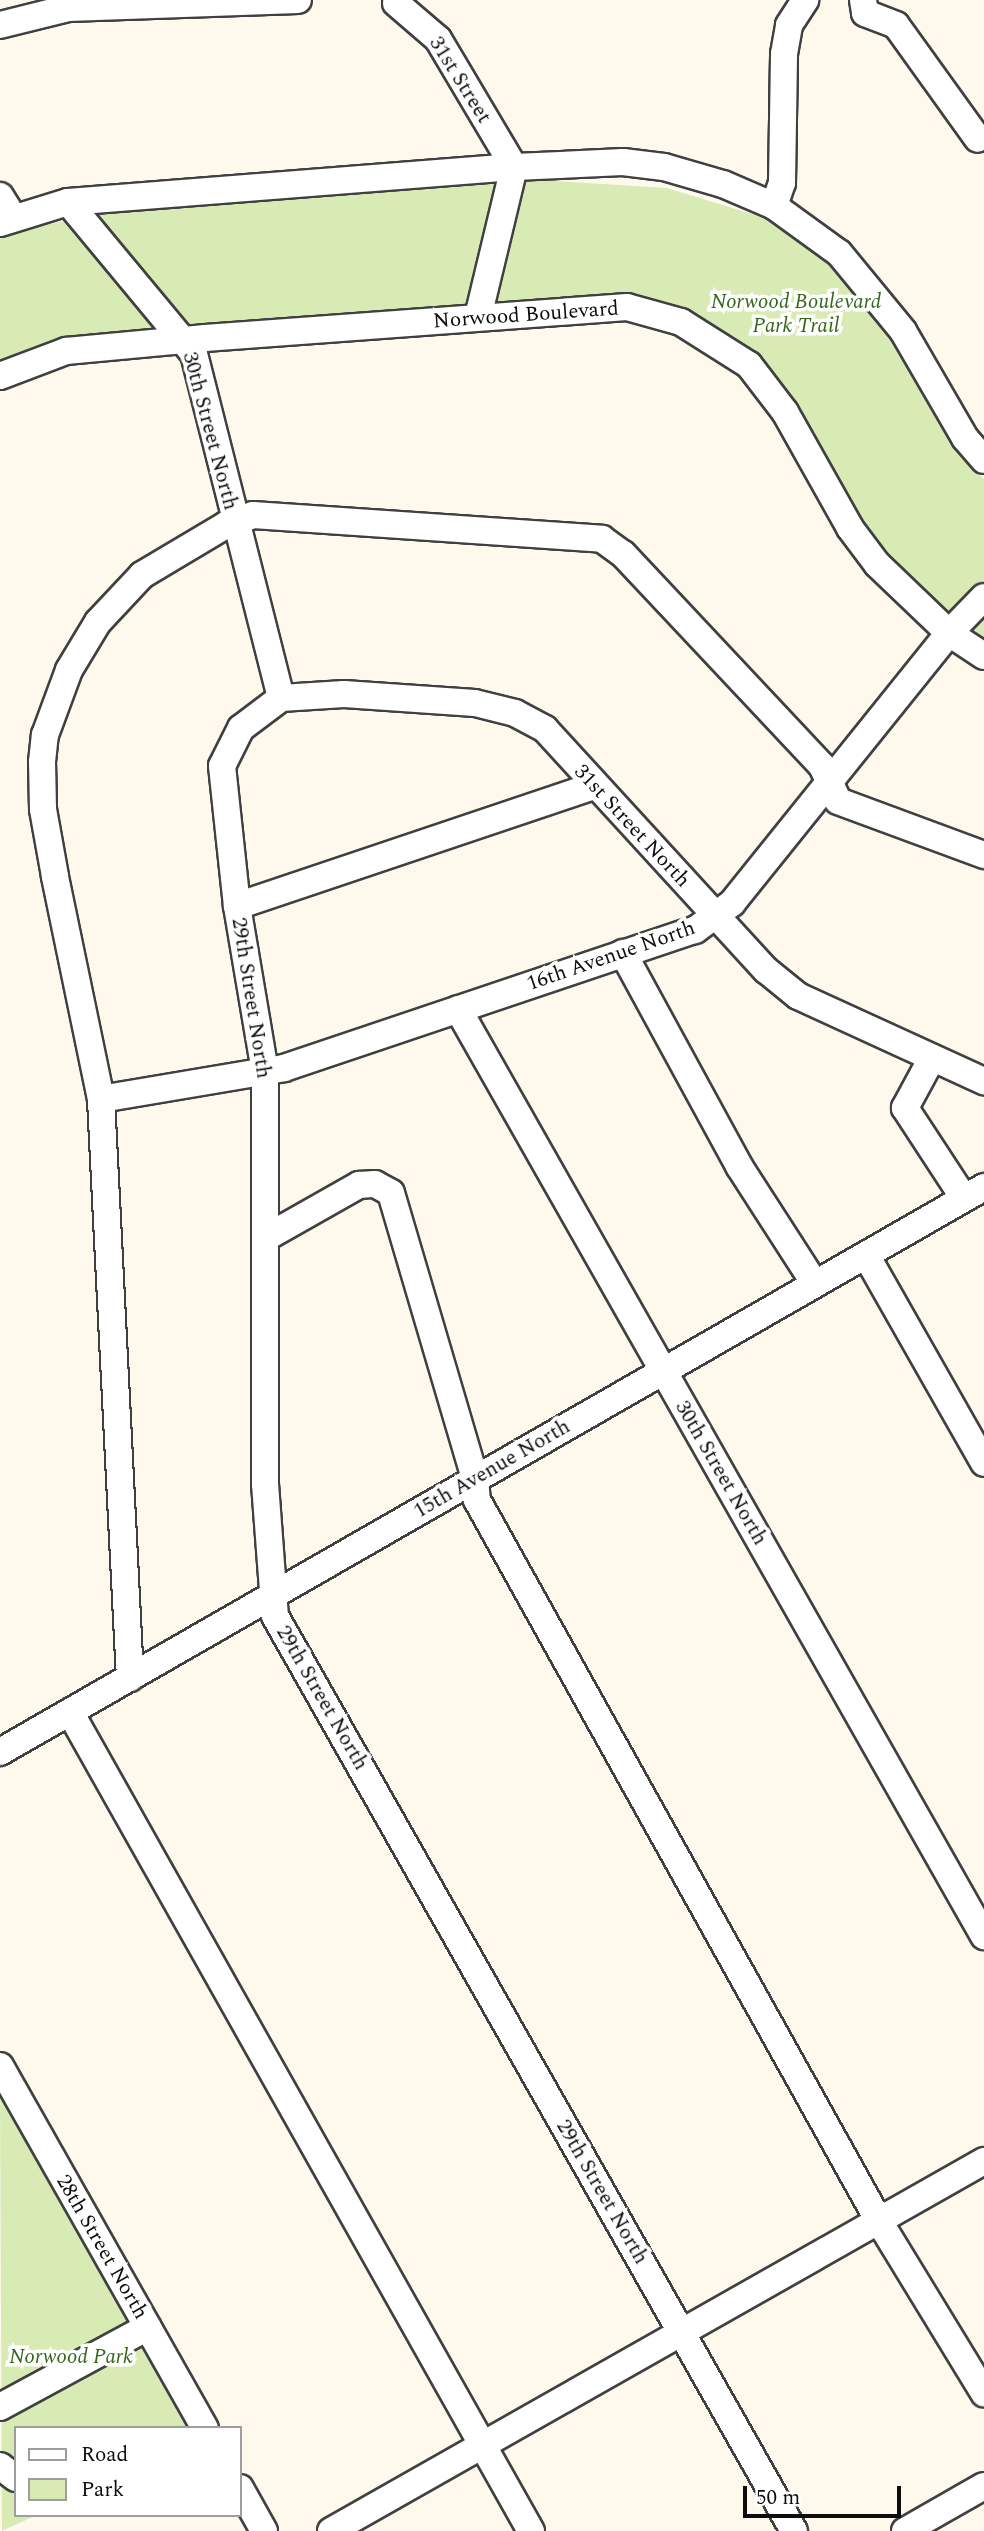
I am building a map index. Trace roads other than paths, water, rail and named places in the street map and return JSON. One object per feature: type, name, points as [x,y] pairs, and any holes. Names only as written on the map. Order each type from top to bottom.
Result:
[{"type":"street","points":[[0,25],[68,8],[299,0]]},
{"type":"street","points":[[774,206],[782,183],[784,54],[789,25],[805,0]]},
{"type":"street","points":[[863,0],[865,13],[896,24],[978,139]]},
{"type":"street","name":"31st Street","points":[[395,1],[438,39],[514,167]]},
{"type":"street","points":[[4,212],[68,202],[514,167],[622,162],[664,167],[723,184],[774,206],[839,253],[871,286],[903,331],[965,438],[984,460]]},
{"type":"street","points":[[478,317],[514,167]]},
{"type":"street","name":"30th Street North","points":[[68,202],[194,354],[281,698]]},
{"type":"street","name":"Norwood Boulevard","points":[[0,376],[66,351],[185,340],[627,307],[681,322],[749,365],[785,412],[850,528],[906,595],[949,633],[984,656]]},
{"type":"street","points":[[130,1678],[102,1099],[43,809],[45,735],[69,670],[114,603],[170,556],[253,514],[602,539],[623,554],[822,766],[838,801],[984,855]]},
{"type":"street","name":"16th Avenue North","points":[[102,1099],[265,1072],[695,930],[732,903],[949,633],[984,597]]},
{"type":"street","name":"31st Street North","points":[[281,698],[344,694],[475,703],[515,713],[545,729],[594,786],[766,970],[798,996],[984,1081]]},
{"type":"street","name":"29th Street North","points":[[281,698],[241,728],[222,766],[237,906],[265,1072],[265,1484],[273,1595],[278,1620],[794,2531]]},
{"type":"street","points":[[237,906],[594,786]]},
{"type":"street","points":[[622,953],[739,1166],[815,1284]]},
{"type":"street","name":"30th Street North","points":[[458,1009],[984,1936]]},
{"type":"street","points":[[932,1058],[905,1108],[974,1193]]},
{"type":"street","points":[[267,1237],[359,1185],[375,1184],[391,1193],[475,1479],[477,1500],[510,1565],[879,2221],[984,2393]]},
{"type":"street","name":"15th Avenue North","points":[[0,1752],[974,1193]]},
{"type":"street","points":[[866,1255],[984,1463]]},
{"type":"street","points":[[69,1712],[531,2531]]},
{"type":"street","name":"28th Street North","points":[[0,2066],[201,2426]]},
{"type":"street","points":[[331,2531],[984,2161]]},
{"type":"street","points":[[0,2407],[148,2327]]},
{"type":"street","points":[[905,2531],[984,2486]]},
{"type":"street","points":[[242,2492],[264,2531]]},
{"type":"park label","name":"Norwood Boulevard Park Trail","points":[[796,314]]},
{"type":"park label","name":"Norwood Park","points":[[71,2357]]}]
